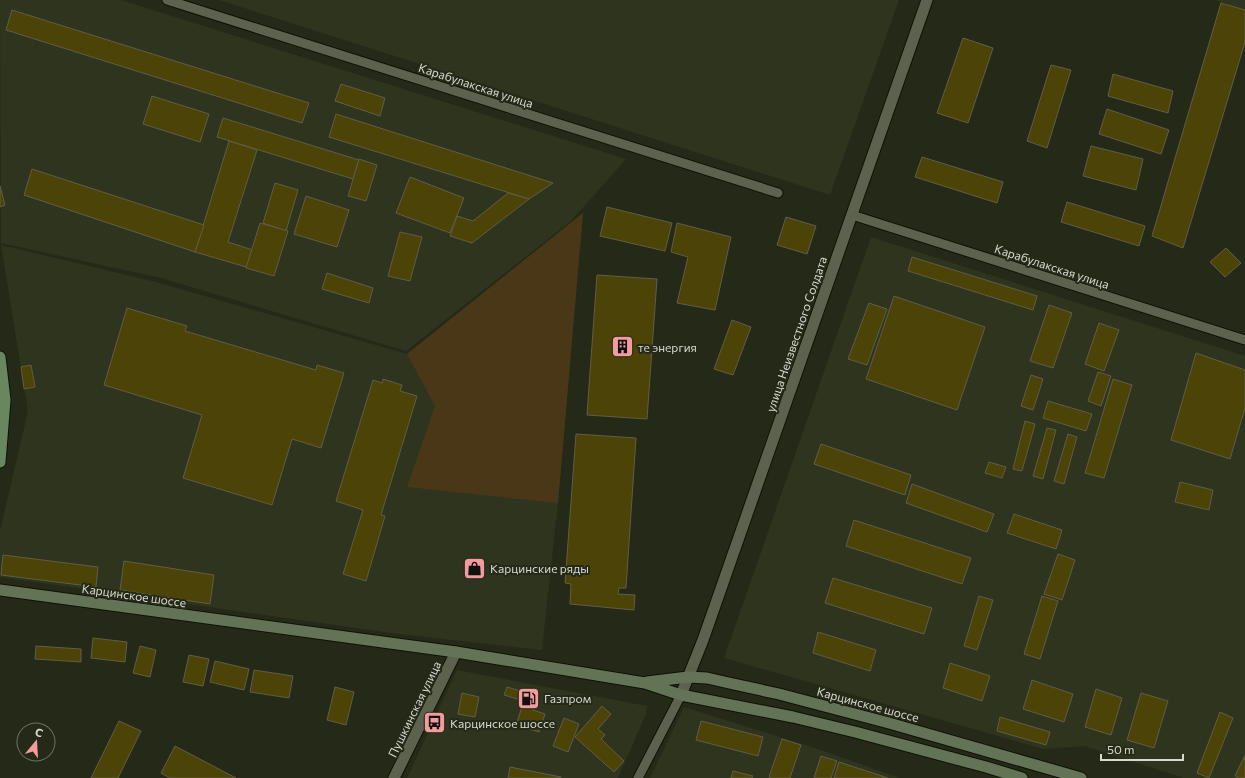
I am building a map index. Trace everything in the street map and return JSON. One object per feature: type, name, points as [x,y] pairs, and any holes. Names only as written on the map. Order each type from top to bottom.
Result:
[{"type":"main road","points":[[0,357],[4,400],[0,462]]},
{"type":"main road","name":"Карцинское шоссе","points":[[0,590],[456,652],[645,683],[681,695],[793,717],[854,732],[1022,778]]},
{"type":"main road","name":"Карцинское шоссе","points":[[645,683],[688,677],[706,678],[779,694],[889,723],[1081,778]]},
{"type":"street","name":"Карабулакская улица","points":[[167,0],[778,193]]},
{"type":"street","name":"улица Неизвестного Солдата","points":[[681,695],[706,633],[927,0]]},
{"type":"street","name":"Карабулакская улица","points":[[852,215],[1245,340]]},
{"type":"street","name":"Пушкинская улица","points":[[394,778],[456,652]]},
{"type":"street","points":[[638,778],[681,695]]},
{"type":"shaded area","points":[[0,0],[121,0],[626,159],[570,222],[406,351],[161,278],[1,243]]},
{"type":"shaded area","points":[[219,0],[899,0],[830,195]]},
{"type":"shaded area","points":[[1215,0],[1245,0],[1245,10]]},
{"type":"shaded area","points":[[583,213],[558,503],[542,650],[391,633],[0,577],[0,531],[28,411],[1,245],[156,282],[407,354]]},
{"type":"shaded area","points":[[583,213],[558,503],[407,487],[435,406],[407,354]]},
{"type":"shaded area","points":[[871,237],[1245,356],[1245,778],[1184,778],[1084,746],[1043,749],[724,658]]},
{"type":"shaded area","points":[[457,670],[647,706],[646,714],[618,778],[407,778]]},
{"type":"shaded area","points":[[684,707],[815,748],[900,778],[650,778]]},
{"type":"building","points":[[1221,3],[1245,10],[1245,42],[1183,248],[1152,236]]},
{"type":"building","points":[[12,10],[309,103],[302,123],[6,30]]},
{"type":"building","points":[[963,38],[993,48],[968,123],[937,113]]},
{"type":"building","points":[[1051,65],[1071,70],[1047,148],[1027,141]]},
{"type":"building","points":[[1113,74],[1173,91],[1168,113],[1108,96]]},
{"type":"building","points":[[341,84],[385,98],[380,116],[335,101]]},
{"type":"building","points":[[152,96],[209,114],[200,142],[143,124]]},
{"type":"building","points":[[1107,109],[1169,130],[1161,154],[1099,134]]},
{"type":"building","points":[[336,114],[553,183],[529,199],[329,137]]},
{"type":"building","points":[[223,118],[359,160],[353,179],[217,137]]},
{"type":"building","points":[[229,141],[257,150],[228,242],[259,252],[253,269],[195,252]]},
{"type":"building","points":[[1091,146],[1143,159],[1136,190],[1083,176]]},
{"type":"building","points":[[922,157],[1003,182],[997,203],[915,177]]},
{"type":"building","points":[[359,159],[377,165],[366,201],[348,196]]},
{"type":"building","points":[[32,169],[204,225],[195,252],[24,195]]},
{"type":"building","points":[[410,177],[464,198],[450,233],[396,213]]},
{"type":"building","points":[[275,183],[298,190],[286,231],[263,223]]},
{"type":"building","points":[[0,186],[5,205],[0,207]]},
{"type":"building","points":[[508,193],[529,199],[472,243],[450,236],[457,216],[473,221]]},
{"type":"building","points":[[306,196],[349,210],[337,247],[294,234]]},
{"type":"building","points":[[1067,202],[1145,226],[1139,246],[1061,222]]},
{"type":"building","points":[[607,207],[672,223],[665,251],[600,236]]},
{"type":"building","points":[[786,217],[816,226],[807,254],[777,245]]},
{"type":"building","points":[[260,223],[288,231],[274,276],[246,268]]},
{"type":"building","points":[[677,223],[731,237],[715,310],[677,303],[688,257],[671,252]]},
{"type":"building","points":[[400,232],[422,237],[410,281],[388,276]]},
{"type":"building","points":[[1226,248],[1241,263],[1225,277],[1210,262]]},
{"type":"building","points":[[912,257],[1037,296],[1033,310],[908,271]]},
{"type":"building","points":[[327,273],[373,288],[369,303],[322,289]]},
{"type":"building","name":"те энергия","points":[[597,275],[657,279],[647,419],[587,415]]},
{"type":"building","points":[[894,296],[985,327],[957,410],[866,379]]},
{"type":"building","points":[[869,303],[887,309],[867,365],[848,359]]},
{"type":"building","points":[[1049,305],[1072,313],[1053,368],[1030,361]]},
{"type":"building","points":[[127,308],[187,326],[185,331],[316,370],[317,365],[344,373],[321,448],[292,439],[272,505],[183,478],[202,415],[104,385]]},
{"type":"building","points":[[732,320],[751,327],[733,375],[714,369]]},
{"type":"building","points":[[1099,323],[1119,330],[1104,371],[1085,364]]},
{"type":"building","points":[[1196,353],[1245,370],[1245,408],[1230,459],[1171,440]]},
{"type":"building","points":[[31,365],[35,387],[24,389],[21,367]]},
{"type":"building","points":[[1098,372],[1111,376],[1101,406],[1088,401]]},
{"type":"building","points":[[1031,375],[1043,379],[1033,410],[1021,406]]},
{"type":"building","points":[[383,379],[402,385],[400,391],[417,396],[381,515],[385,516],[366,581],[343,574],[363,510],[336,501],[373,380],[382,383]]},
{"type":"building","points":[[1113,379],[1132,385],[1104,478],[1085,473]]},
{"type":"building","points":[[1048,401],[1092,414],[1086,431],[1043,418]]},
{"type":"building","points":[[1025,421],[1035,424],[1022,471],[1013,469]]},
{"type":"building","points":[[1047,428],[1056,430],[1043,479],[1033,476]]},
{"type":"building","points":[[576,434],[636,438],[626,588],[619,588],[618,594],[635,595],[634,610],[570,604],[571,584],[565,583]]},
{"type":"building","points":[[1068,434],[1077,437],[1064,484],[1054,481]]},
{"type":"building","points":[[821,444],[911,475],[905,495],[814,464]]},
{"type":"building","points":[[989,462],[1006,467],[1002,478],[985,473]]},
{"type":"building","points":[[1180,482],[1213,490],[1209,510],[1175,502]]},
{"type":"building","points":[[912,484],[994,514],[987,532],[906,503]]},
{"type":"building","points":[[1014,514],[1062,530],[1056,549],[1007,533]]},
{"type":"building","points":[[854,520],[971,558],[962,584],[846,546]]},
{"type":"building","points":[[1058,554],[1075,560],[1062,600],[1044,594]]},
{"type":"building","points":[[3,555],[98,567],[96,587],[1,575]]},
{"type":"building","points":[[124,561],[214,575],[210,604],[120,590]]},
{"type":"building","points":[[833,578],[932,608],[924,634],[825,603]]},
{"type":"building","points":[[979,596],[993,600],[977,650],[964,646]]},
{"type":"building","points":[[1042,596],[1058,601],[1040,659],[1024,654]]},
{"type":"building","points":[[818,632],[876,650],[870,671],[813,653]]},
{"type":"building","points":[[93,638],[127,642],[125,662],[91,658]]},
{"type":"building","points":[[36,646],[81,649],[81,662],[35,659]]},
{"type":"building","points":[[140,646],[156,650],[150,677],[133,673]]},
{"type":"building","points":[[189,655],[209,659],[203,686],[183,682]]},
{"type":"building","points":[[215,661],[249,669],[244,690],[210,682]]},
{"type":"building","points":[[950,663],[990,676],[982,701],[943,688]]},
{"type":"building","points":[[254,670],[293,676],[289,698],[250,692]]},
{"type":"building","points":[[1032,680],[1073,694],[1064,722],[1023,709]]},
{"type":"building","points":[[335,687],[354,692],[346,725],[327,720]]},
{"type":"building","points":[[507,687],[537,696],[533,710],[545,714],[539,732],[516,725],[524,701],[504,695]]},
{"type":"building","points":[[1096,689],[1122,698],[1111,735],[1085,727]]},
{"type":"building","points":[[462,693],[479,697],[475,717],[458,714]]},
{"type":"building","points":[[1141,693],[1168,701],[1154,748],[1127,740]]},
{"type":"building","points":[[602,706],[611,714],[598,729],[605,735],[601,739],[624,761],[614,772],[575,737]]},
{"type":"building","points":[[1220,712],[1233,718],[1209,778],[1197,773]]},
{"type":"building","points":[[1000,717],[1050,732],[1046,745],[997,731]]},
{"type":"building","points":[[564,718],[579,724],[568,752],[553,746]]},
{"type":"building","points":[[119,721],[141,731],[118,778],[91,778]]},
{"type":"building","points":[[701,721],[763,737],[758,756],[696,740]]},
{"type":"building","points":[[782,739],[801,745],[790,778],[771,778],[769,777]]},
{"type":"building","points":[[175,746],[236,778],[170,778],[161,773]]},
{"type":"building","points":[[1245,755],[1245,778],[1239,778],[1235,776]]},
{"type":"building","points":[[821,756],[837,761],[831,778],[814,778]]},
{"type":"building","points":[[839,762],[888,778],[834,778]]},
{"type":"building","points":[[510,767],[561,777],[561,778],[508,778]]},
{"type":"building","points":[[733,771],[753,776],[752,778],[731,778]]},
{"type":"place","name":"те энергия","points":[[622,347]]},
{"type":"place","name":"Карцинские ряды","points":[[474,568]]},
{"type":"place","name":"Газпром","points":[[528,698]]},
{"type":"place","name":"Карцинское шоссе","points":[[435,723]]}]
